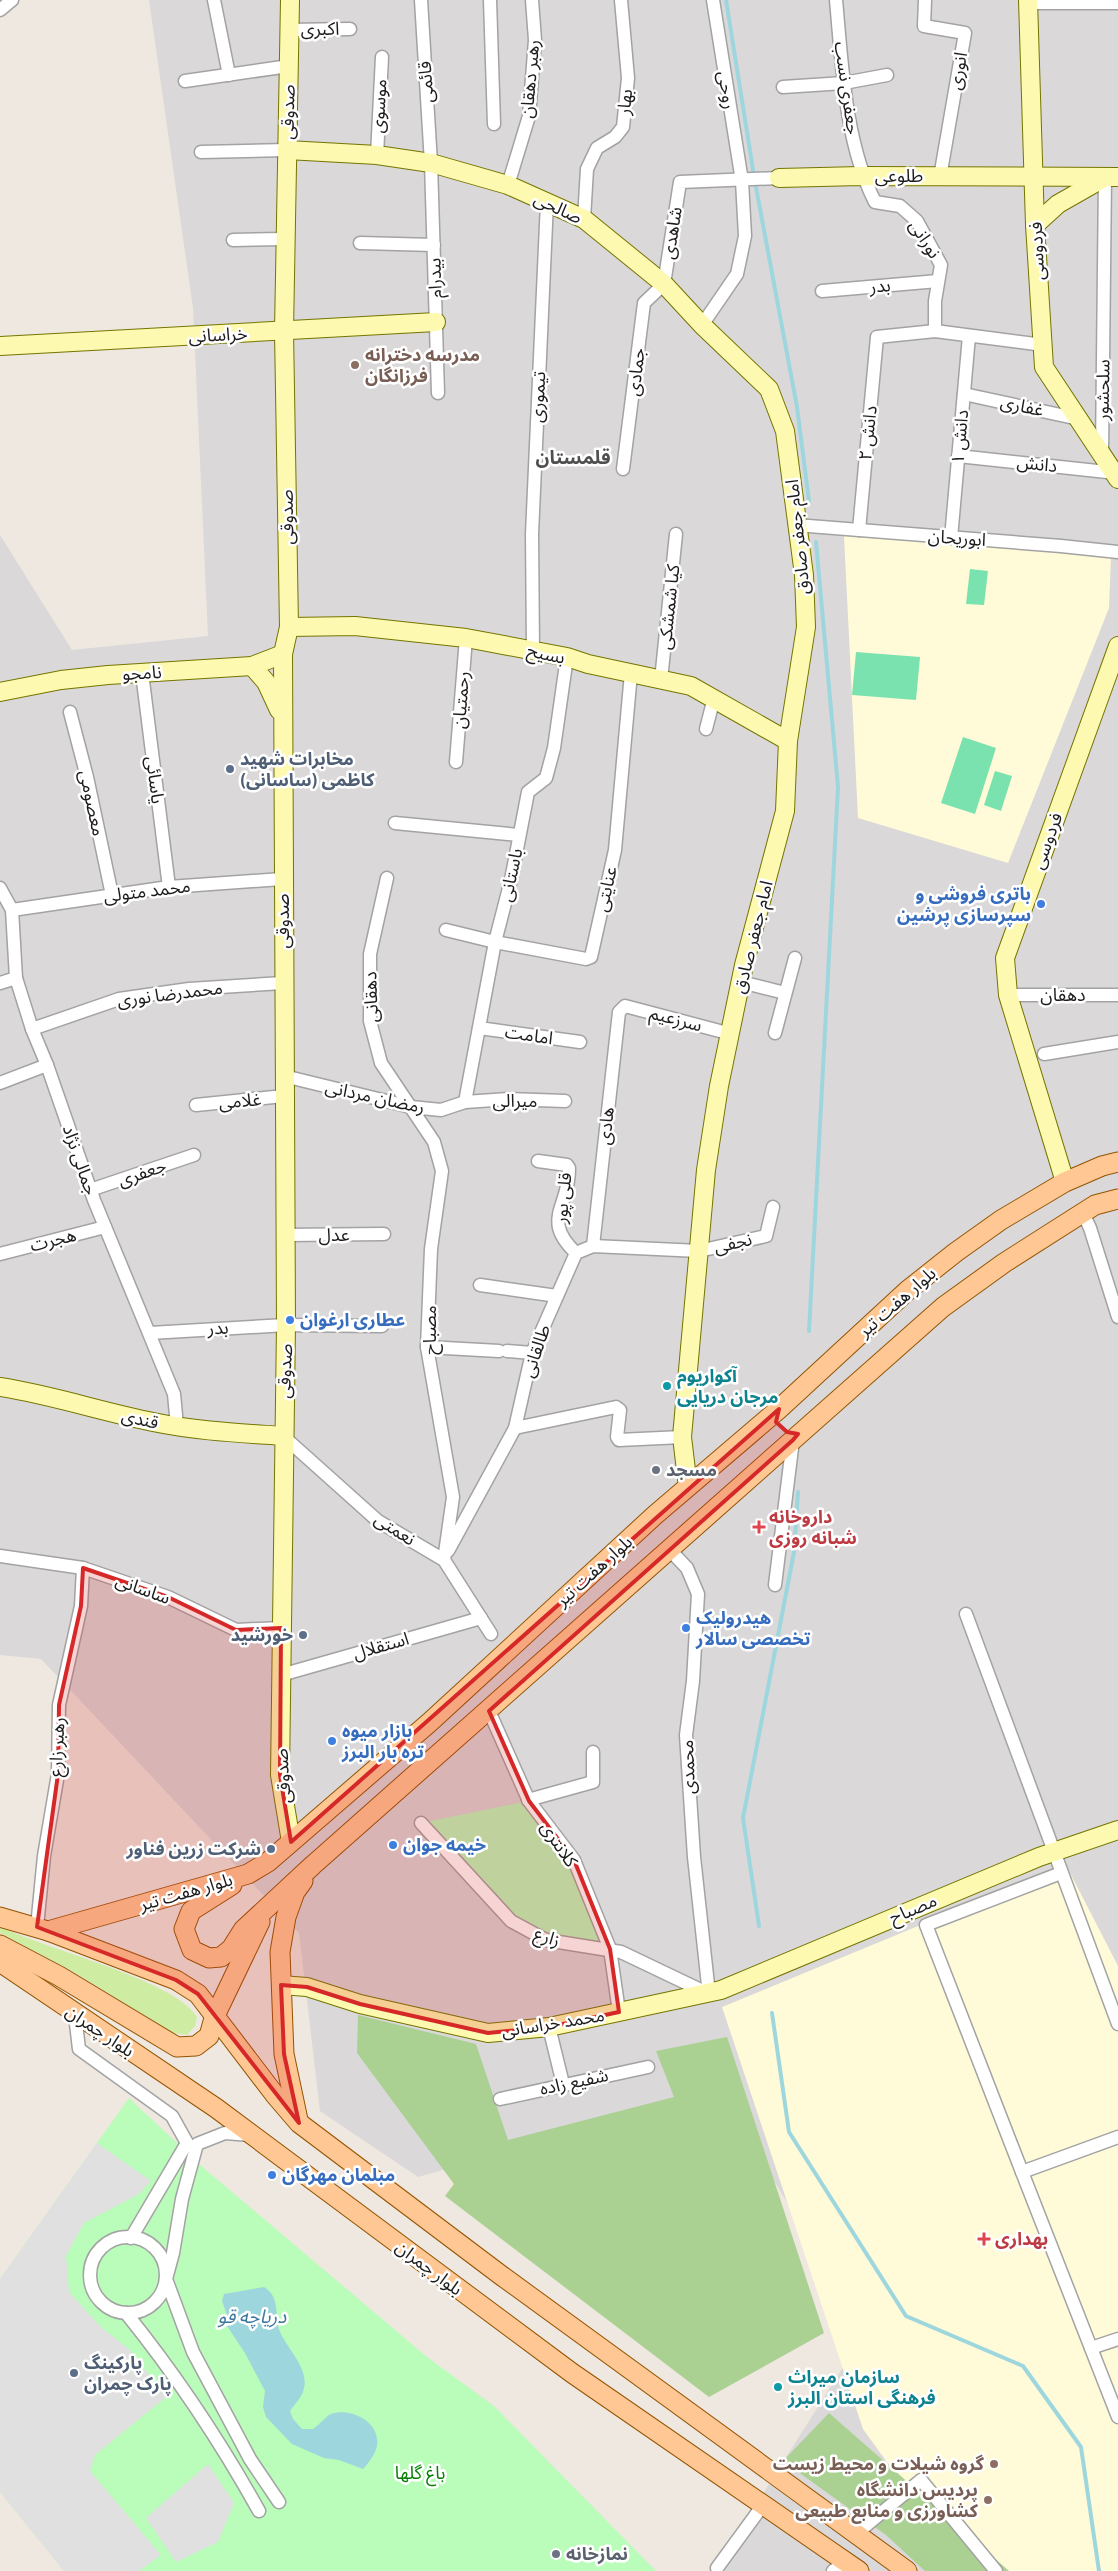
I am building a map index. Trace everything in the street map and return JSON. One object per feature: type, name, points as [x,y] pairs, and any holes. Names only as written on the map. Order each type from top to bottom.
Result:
[{"type":"main road","name":"بلوار هفت تیر","points":[[1118,1162],[1102,1166],[1065,1182],[1001,1220],[949,1257],[908,1290],[748,1436],[688,1487],[503,1653],[430,1722],[268,1862],[191,1911],[184,1929],[192,1950],[209,1958],[221,1957],[231,1949],[243,1930],[313,1865],[489,1711],[768,1460],[943,1306],[1004,1263],[1095,1205],[1118,1199]]},
{"type":"main road","points":[[778,1409],[776,1422],[780,1428],[796,1437]]},
{"type":"main road","points":[[748,1436],[760,1434],[768,1439],[771,1448],[768,1460]]},
{"type":"main road","name":"بلوار هفت تیر","points":[[299,2123],[284,2054],[280,1952],[286,1917],[295,1892],[313,1865]]},
{"type":"main road","name":"بلوار هفت تیر","points":[[43,1929],[248,1874]]},
{"type":"main road","points":[[0,1945],[59,1976],[178,2047],[196,2046],[209,2036],[214,2018],[267,1908]]},
{"type":"main road","points":[[0,1916],[43,1929],[176,1980],[198,1994],[208,2004],[214,2018],[299,2123],[502,2276],[907,2571]]},
{"type":"main road","name":"بلوار چمران","points":[[0,1962],[216,2108],[473,2301],[763,2505],[846,2568]]},
{"type":"street","points":[[0,10],[12,0]]},
{"type":"street","points":[[214,0],[229,75]]},
{"type":"street","name":"صدوقی","points":[[290,0],[288,150],[284,239],[289,627],[283,654],[282,879],[286,1325],[283,1436],[280,1775],[291,1842]]},
{"type":"street","name":"قائمی","points":[[421,0],[431,163]]},
{"type":"street","points":[[490,0],[494,124]]},
{"type":"street","name":"رهبر دهقان","points":[[508,186],[529,116],[535,40],[532,0]]},
{"type":"street","name":"بهار","points":[[584,219],[587,169],[597,148],[615,137],[623,127],[628,78],[621,0]]},
{"type":"street","name":"روحی","points":[[702,325],[737,274],[745,236],[742,181],[713,0]]},
{"type":"street","name":"جعفری نسب","points":[[836,0],[844,83],[861,176]]},
{"type":"street","name":"انوری","points":[[925,0],[924,26],[965,33],[940,177]]},
{"type":"street","points":[[1028,1],[1118,3]]},
{"type":"street","name":"فردوسی","points":[[1028,1],[1036,225],[1044,367],[1117,476]]},
{"type":"street","name":"اکبری","points":[[290,30],[350,29]]},
{"type":"street","name":"موسوی","points":[[377,155],[382,57]]},
{"type":"street","points":[[185,81],[289,66]]},
{"type":"street","points":[[783,87],[844,83],[887,75]]},
{"type":"street","points":[[201,152],[288,150]]},
{"type":"street","name":"صالحی","points":[[288,150],[377,155],[431,163],[508,186],[584,219],[664,284],[702,325],[769,389]]},
{"type":"street","name":"بیدرام","points":[[431,163],[438,394]]},
{"type":"street","name":"طلوعی","points":[[680,182],[861,176],[1111,177]]},
{"type":"street","name":"نورانی","points":[[861,176],[875,202],[900,206],[917,221],[941,265],[935,301],[935,331]]},
{"type":"street","points":[[1036,225],[1058,204],[1111,177]]},
{"type":"street","name":"سلحشور","points":[[1102,452],[1111,177]]},
{"type":"street","name":"شاهدی","points":[[664,284],[680,182]]},
{"type":"street","name":"تیموری","points":[[534,651],[532,534],[547,202]]},
{"type":"street","points":[[233,240],[284,239]]},
{"type":"street","points":[[360,243],[434,245]]},
{"type":"street","name":"بدر","points":[[822,291],[938,282]]},
{"type":"street","name":"جمادی","points":[[623,469],[644,302],[664,284]]},
{"type":"street","name":"خراسانی","points":[[0,346],[284,332],[436,322]]},
{"type":"street","points":[[935,331],[1043,345]]},
{"type":"street","name":"دانش ۲","points":[[858,530],[877,337],[935,331]]},
{"type":"street","name":"دانش ۱","points":[[951,538],[969,336]]},
{"type":"street","name":"امام جعفر صادق","points":[[688,1487],[682,1437],[706,1170],[719,1086],[741,982],[784,811],[788,741],[806,627],[804,574],[785,431],[769,389]]},
{"type":"street","name":"غفاری","points":[[964,394],[1079,419]]},
{"type":"street","name":"دانش","points":[[958,456],[1117,476]]},
{"type":"street","name":"ابوریحان","points":[[796,525],[1118,552]]},
{"type":"street","name":"کیا شمشکی","points":[[661,680],[676,534]]},
{"type":"street","name":"بسیح","points":[[289,627],[355,626],[466,638],[567,657],[588,664],[691,686],[788,741]]},
{"type":"street","name":"رحمتیان","points":[[456,762],[466,638]]},
{"type":"street","name":"فردوسی","points":[[1065,1182],[1008,994],[1005,958],[1118,646]]},
{"type":"street","name":"نامجو","points":[[0,692],[61,680],[252,666],[283,654]]},
{"type":"street","name":"باستانی","points":[[465,1102],[495,942],[512,880],[528,792],[546,778],[554,748],[567,657]]},
{"type":"street","points":[[252,666],[266,682],[283,719]]},
{"type":"street","name":"یاسائی","points":[[142,673],[169,887]]},
{"type":"street","name":"عنایتی","points":[[446,930],[495,942],[586,959],[592,954],[615,850],[631,673]]},
{"type":"street","points":[[706,729],[714,698]]},
{"type":"street","name":"معصومی","points":[[70,712],[87,777],[112,895]]},
{"type":"street","points":[[395,823],[519,835]]},
{"type":"street","name":"دهقانی","points":[[386,878],[370,954],[370,1021],[381,1063],[411,1107]]},
{"type":"street","name":"محمد متولی","points":[[12,910],[169,887],[282,879]]},
{"type":"street","name":"جمالی نژاد","points":[[0,888],[12,910],[16,978],[32,1029],[47,1065],[90,1190],[174,1394],[177,1426]]},
{"type":"street","points":[[775,1033],[794,958]]},
{"type":"street","points":[[0,983],[16,978]]},
{"type":"street","points":[[741,982],[785,993]]},
{"type":"street","name":"محمدرضا نوری","points":[[32,1029],[119,998],[189,989],[283,983]]},
{"type":"street","name":"دهقان","points":[[1008,994],[1118,995]]},
{"type":"street","name":"سرزعیم","points":[[621,1008],[625,1006],[731,1034]]},
{"type":"street","name":"هادی","points":[[593,1246],[619,1012],[621,1008]]},
{"type":"street","name":"امامت","points":[[479,1028],[580,1042]]},
{"type":"street","points":[[1044,1054],[1118,1042]]},
{"type":"street","points":[[0,1083],[47,1065]]},
{"type":"street","name":"رمضان مردانی","points":[[284,1076],[411,1107],[441,1110],[465,1102]]},
{"type":"street","name":"غلامی","points":[[196,1105],[284,1096]]},
{"type":"street","name":"میرالی","points":[[465,1102],[508,1099],[565,1101]]},
{"type":"street","name":"مصباح","points":[[411,1107],[434,1142],[442,1172],[431,1249],[427,1347],[453,1497],[444,1560]]},
{"type":"street","name":"جعفری","points":[[90,1190],[194,1155]]},
{"type":"street","name":"قلی پور","points":[[538,1161],[570,1168],[558,1227],[563,1241],[576,1253]]},
{"type":"street","name":"نجفی","points":[[699,1251],[766,1236],[773,1206]]},
{"type":"street","points":[[1083,1213],[1114,1290],[1118,1317]]},
{"type":"street","name":"هجرت","points":[[0,1254],[105,1227]]},
{"type":"street","name":"عدل","points":[[285,1236],[384,1234]]},
{"type":"street","points":[[576,1253],[593,1246],[699,1251]]},
{"type":"street","name":"طالقانی","points":[[444,1560],[514,1428],[532,1353],[576,1253]]},
{"type":"street","points":[[480,1285],[557,1296]]},
{"type":"street","points":[[286,1325],[382,1326]]},
{"type":"street","name":"بدر","points":[[150,1333],[286,1325]]},
{"type":"street","points":[[427,1347],[532,1353]]},
{"type":"street","name":"قندی","points":[[0,1387],[36,1393],[177,1426],[283,1436]]},
{"type":"street","points":[[514,1428],[616,1407],[620,1410],[617,1437],[619,1440],[682,1437]]},
{"type":"street","name":"نعمتی","points":[[283,1436],[378,1521],[444,1560],[491,1634]]},
{"type":"street","points":[[775,1585],[796,1437]]},
{"type":"street","name":"محمدی","points":[[669,1549],[687,1568],[698,1594],[693,1681],[686,1736],[694,1857],[709,1994]]},
{"type":"street","name":"ساسانی","points":[[0,1556],[83,1568],[168,1597],[236,1630],[281,1628]]},
{"type":"street","name":"رهبر زارع","points":[[43,1929],[44,1856],[58,1774],[59,1705],[81,1606],[83,1568]]},
{"type":"street","points":[[966,1614],[1118,2024]]},
{"type":"street","name":"استقلال","points":[[281,1675],[480,1618]]},
{"type":"street","name":"کلانتری","points":[[489,1711],[528,1800],[574,1860],[610,1949],[619,2012]]},
{"type":"street","points":[[528,1800],[593,1782],[593,1752]]},
{"type":"street","name":"زارع","points":[[420,1823],[511,1921],[546,1940],[610,1949],[661,1969],[709,1994]]},
{"type":"street","name":"مصباح","points":[[709,1994],[1053,1852],[1118,1830]]},
{"type":"street","points":[[1061,1873],[926,1926],[1118,2417]]},
{"type":"street","name":"محمد خراسانی","points":[[281,1985],[307,1987],[360,2004],[488,2033],[549,2027],[709,1994]]},
{"type":"street","points":[[75,2014],[79,2049],[172,2116],[192,2143],[173,2253],[166,2279],[157,2300],[148,2308],[126,2313],[115,2311],[104,2305],[96,2296],[90,2273],[93,2261],[104,2247],[119,2239],[131,2238],[143,2240],[153,2247],[165,2267],[166,2279],[193,2352],[250,2459],[279,2502]]},
{"type":"street","points":[[549,2027],[563,2084]]},
{"type":"street","name":"شفیع زاده","points":[[500,2099],[648,2067]]},
{"type":"street","points":[[131,2238],[192,2143],[225,2133],[252,2135]]},
{"type":"street","points":[[1022,2172],[1118,2137]]},
{"type":"street","points":[[126,2313],[161,2356],[237,2471],[259,2511]]},
{"type":"street","points":[[1091,2348],[1118,2339]]},
{"type":"street","points":[[857,2533],[921,2480],[996,2571]]},
{"type":"street","points":[[717,2568],[763,2505]]},
{"type":"highlighted area","points":[[779,1409],[776,1422],[787,1432],[798,1434],[793,1440],[489,1711],[529,1801],[574,1860],[610,1949],[619,2012],[549,2027],[488,2033],[360,2004],[307,1987],[281,1985],[284,2054],[299,2123],[198,1994],[176,1980],[37,1927],[58,1774],[59,1705],[81,1606],[83,1568],[168,1597],[236,1630],[281,1628],[280,1775],[291,1842]]},
{"type":"shaded area","points":[[149,0],[1118,0],[1118,2571],[714,2571],[866,2331],[719,2091],[418,2177],[320,2111],[299,1933],[41,1659],[0,1655],[0,535],[72,650],[208,636],[193,308]]},
{"type":"shaded area","points":[[844,536],[1111,556],[1109,608],[1008,863],[858,818]]},
{"type":"shaded area","points":[[1066,1865],[1118,1966],[1118,2571],[940,2571],[897,2476],[863,2429],[722,2007]]},
{"type":"shaded area","name":"پارکینگ پارک چمران","points":[[97,2143],[151,2181],[139,2194],[84,2223],[66,2256],[69,2292],[102,2328],[130,2350],[166,2397],[95,2455],[90,2471],[161,2555],[139,2571],[64,2571],[0,2492],[0,2279]]},
{"type":"shaded area","points":[[208,2464],[234,2503],[218,2542],[176,2562],[146,2518]]},
{"type":"green space","points":[[970,569],[988,571],[984,605],[966,604]]},
{"type":"green space","points":[[856,652],[920,657],[916,700],[852,695]]},
{"type":"green space","points":[[963,737],[996,748],[975,814],[941,803]]},
{"type":"green space","points":[[995,771],[1012,776],[1001,811],[984,805]]},
{"type":"green space","points":[[529,1801],[574,1860],[610,1949],[546,1940],[511,1921],[421,1823]]},
{"type":"green space","points":[[0,1926],[107,1966],[163,1990],[184,2003],[197,2017],[195,2026],[187,2035],[174,2033],[67,1968],[0,1933]]},
{"type":"green space","points":[[358,2015],[476,2044],[508,2140],[674,2097],[656,2051],[727,2037],[824,2333],[709,2397],[445,2196],[454,2184],[357,2053]]},
{"type":"green space","name":"باغ گلها","points":[[129,2098],[206,2170],[427,2357],[494,2406],[656,2571],[64,2571],[0,2492],[0,2279]]},
{"type":"green space","points":[[829,2413],[1009,2571],[925,2571],[886,2535],[783,2461]]},
{"type":"water","name":"دریاچه قو","points":[[264,2287],[273,2296],[280,2332],[300,2366],[305,2381],[300,2397],[290,2411],[293,2419],[302,2429],[313,2429],[329,2415],[338,2413],[352,2414],[366,2421],[375,2432],[377,2447],[363,2469],[339,2460],[324,2458],[292,2444],[266,2417],[263,2407],[265,2391],[245,2353],[227,2326],[227,2315],[222,2301],[224,2294]]},
{"type":"waterway","points":[[726,0],[754,176]]},
{"type":"waterway","points":[[755,182],[797,407],[809,501]]},
{"type":"waterway","points":[[809,1331],[838,787],[816,542]]},
{"type":"waterway","points":[[759,1926],[743,1818],[794,1552],[798,1492]]},
{"type":"waterway","points":[[772,2013],[789,2132],[906,2316],[1023,2366],[1081,2447],[1099,2571]]},
{"type":"place","name":"مدرسه دخترانه فرزانگان","points":[[355,365]]},
{"type":"place","name":"مخابرات شهید کاظمی (ساسانی)","points":[[230,769]]},
{"type":"place","name":"باتری فروشی و سپرسازی پرشین","points":[[1041,904]]},
{"type":"place","name":"عطاری ارغوان","points":[[290,1320]]},
{"type":"place","name":"آکواریوم مرجان دریایی","points":[[667,1386]]},
{"type":"place","name":"مسجد","points":[[656,1470]]},
{"type":"place","name":"داروخانه شبانه روزی","points":[[759,1527]]},
{"type":"place","name":"هیدرولیک تخصصی سالار","points":[[686,1628]]},
{"type":"place","name":"خورشید","points":[[303,1635]]},
{"type":"place","name":"بازار میوه تره بار البرز","points":[[332,1741]]},
{"type":"place","name":"خیمه جوان","points":[[393,1845]]},
{"type":"place","name":"شرکت زرین فناور","points":[[271,1849]]},
{"type":"place","name":"مبلمان مهرگان","points":[[272,2175]]},
{"type":"place","name":"بهداری","points":[[984,2239]]},
{"type":"place","name":"پارکینگ پارک چمران","points":[[74,2373]]},
{"type":"place","name":"سازمان میراث فرهنگی استان البرز","points":[[778,2387]]},
{"type":"place","name":"گروه شیلات و محیط زیست","points":[[994,2464]]},
{"type":"place","name":"پردیس دانشگاه کشاورزی و منابع طبیعی","points":[[988,2500]]},
{"type":"place","name":"نمازخانه","points":[[556,2554]]},
{"type":"district","name":"قلمستان","points":[[573,457]]}]
